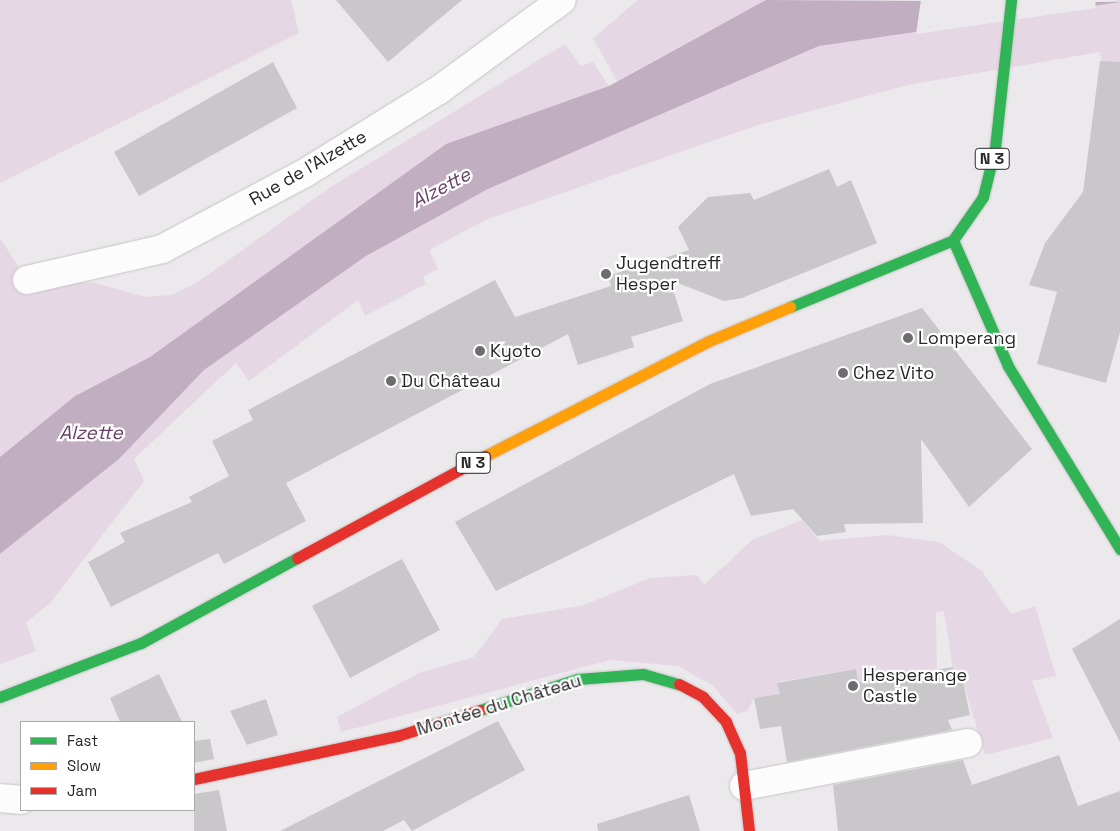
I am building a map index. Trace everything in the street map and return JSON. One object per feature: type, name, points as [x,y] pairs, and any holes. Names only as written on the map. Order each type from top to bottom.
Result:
[{"type":"main road","name":"N 3","points":[[0,697],[141,643],[574,408],[709,341],[953,240],[983,197],[1004,68],[1011,0]]},
{"type":"main road","points":[[953,240],[1008,366],[1120,549]]},
{"type":"main road","name":"Montée du Château","points":[[195,779],[397,736],[578,679],[618,674],[674,680],[703,697],[726,722],[740,753],[749,831]]},
{"type":"street","name":"Rue de l'Alzette","points":[[27,280],[162,249],[305,173],[431,96],[562,0]]},
{"type":"street","points":[[744,786],[968,743]]},
{"type":"street","points":[[0,798],[20,800]]},
{"type":"shaded area","points":[[0,0],[291,0],[299,33],[0,183]]},
{"type":"shaded area","points":[[638,0],[766,0],[617,81],[593,38]]},
{"type":"shaded area","points":[[1120,0],[1120,68],[1102,68],[1100,52],[908,85],[755,126],[488,219],[429,250],[438,269],[423,277],[426,284],[365,316],[358,300],[249,381],[236,363],[134,459],[144,481],[51,602],[26,623],[36,651],[0,664],[0,554],[119,459],[204,370],[366,256],[488,189],[819,46]]},
{"type":"shaded area","points":[[565,44],[581,66],[593,62],[609,86],[446,144],[150,357],[75,396],[0,457],[0,238],[27,280],[95,283],[145,297],[172,295],[198,282],[329,188]]},
{"type":"shaded area","points":[[802,520],[820,541],[887,535],[939,542],[982,571],[1011,614],[1035,606],[1056,676],[1032,681],[1053,738],[985,755],[963,682],[955,683],[944,611],[936,612],[937,669],[858,682],[855,669],[778,682],[780,694],[754,698],[747,711],[737,714],[713,686],[678,666],[610,660],[341,732],[337,717],[419,673],[474,657],[502,619],[584,605],[650,578],[697,575],[704,585],[752,540]]},
{"type":"water","name":"Alzette","points":[[766,0],[1120,2],[819,46],[488,189],[366,256],[204,370],[119,459],[0,554],[0,457],[75,396],[150,357],[446,144],[609,86]]},
{"type":"pier","points":[[921,0],[1095,0],[1096,8],[916,34]]},
{"type":"building","points":[[336,0],[462,0],[388,62]]},
{"type":"building","points":[[1100,61],[1120,62],[1120,332],[1106,383],[1037,364],[1057,292],[1029,285],[1045,243],[1083,192]]},
{"type":"building","points":[[273,62],[297,108],[139,196],[114,152]]},
{"type":"building","points":[[829,169],[837,187],[851,180],[877,243],[742,298],[724,301],[670,280],[683,321],[631,337],[634,347],[578,365],[568,334],[286,483],[306,521],[224,564],[218,553],[111,607],[88,562],[125,542],[120,533],[192,502],[189,497],[229,476],[212,441],[253,420],[248,410],[495,280],[515,317],[611,286],[608,276],[689,250],[678,227],[708,197],[750,193],[754,200]]},
{"type":"building","points":[[922,308],[1032,449],[969,507],[921,439],[923,523],[844,524],[846,532],[817,536],[793,509],[751,516],[734,474],[496,591],[455,522],[710,384]]},
{"type":"building","points":[[402,559],[440,630],[350,678],[312,606]]},
{"type":"building","points":[[1120,619],[1120,742],[1072,649]]},
{"type":"building","points":[[953,667],[955,683],[963,682],[970,715],[948,720],[952,730],[787,762],[781,726],[760,729],[754,698],[780,694],[777,683],[856,669],[858,682]]},
{"type":"building","points":[[159,674],[182,721],[120,721],[110,698]]},
{"type":"building","points":[[266,699],[278,735],[247,745],[230,711]]},
{"type":"building","points":[[498,721],[525,770],[412,831],[404,820],[383,831],[280,831]]},
{"type":"building","points":[[210,739],[214,759],[195,763],[195,741]]},
{"type":"building","points":[[1059,755],[1078,806],[1120,791],[1120,831],[838,831],[833,785],[963,760],[972,785]]},
{"type":"building","points":[[219,790],[227,831],[194,831],[195,794]]},
{"type":"building","points":[[689,795],[700,831],[598,831],[597,824]]},
{"type":"traffic: fast","points":[[790,307],[953,240],[983,197],[995,148],[1011,0]]},
{"type":"traffic: fast","points":[[953,240],[1008,366],[1120,549]]},
{"type":"traffic: fast","points":[[0,697],[141,643],[297,558]]},
{"type":"traffic: fast","points":[[480,710],[578,679],[643,674],[679,684]]},
{"type":"traffic: slow","points":[[485,456],[709,341],[790,307]]},
{"type":"traffic: jam","points":[[297,558],[485,456]]},
{"type":"traffic: jam","points":[[679,684],[703,697],[726,722],[740,753],[749,831]]},
{"type":"traffic: jam","points":[[195,779],[397,736],[480,710]]},
{"type":"place","name":"Jugendtreff Hesper","points":[[606,274]]},
{"type":"place","name":"Lomperang","points":[[908,338]]},
{"type":"place","name":"Kyoto","points":[[480,351]]},
{"type":"place","name":"Chez Vito","points":[[843,373]]},
{"type":"place","name":"Du Château","points":[[391,381]]},
{"type":"place","name":"Hesperange Castle","points":[[853,686]]}]
